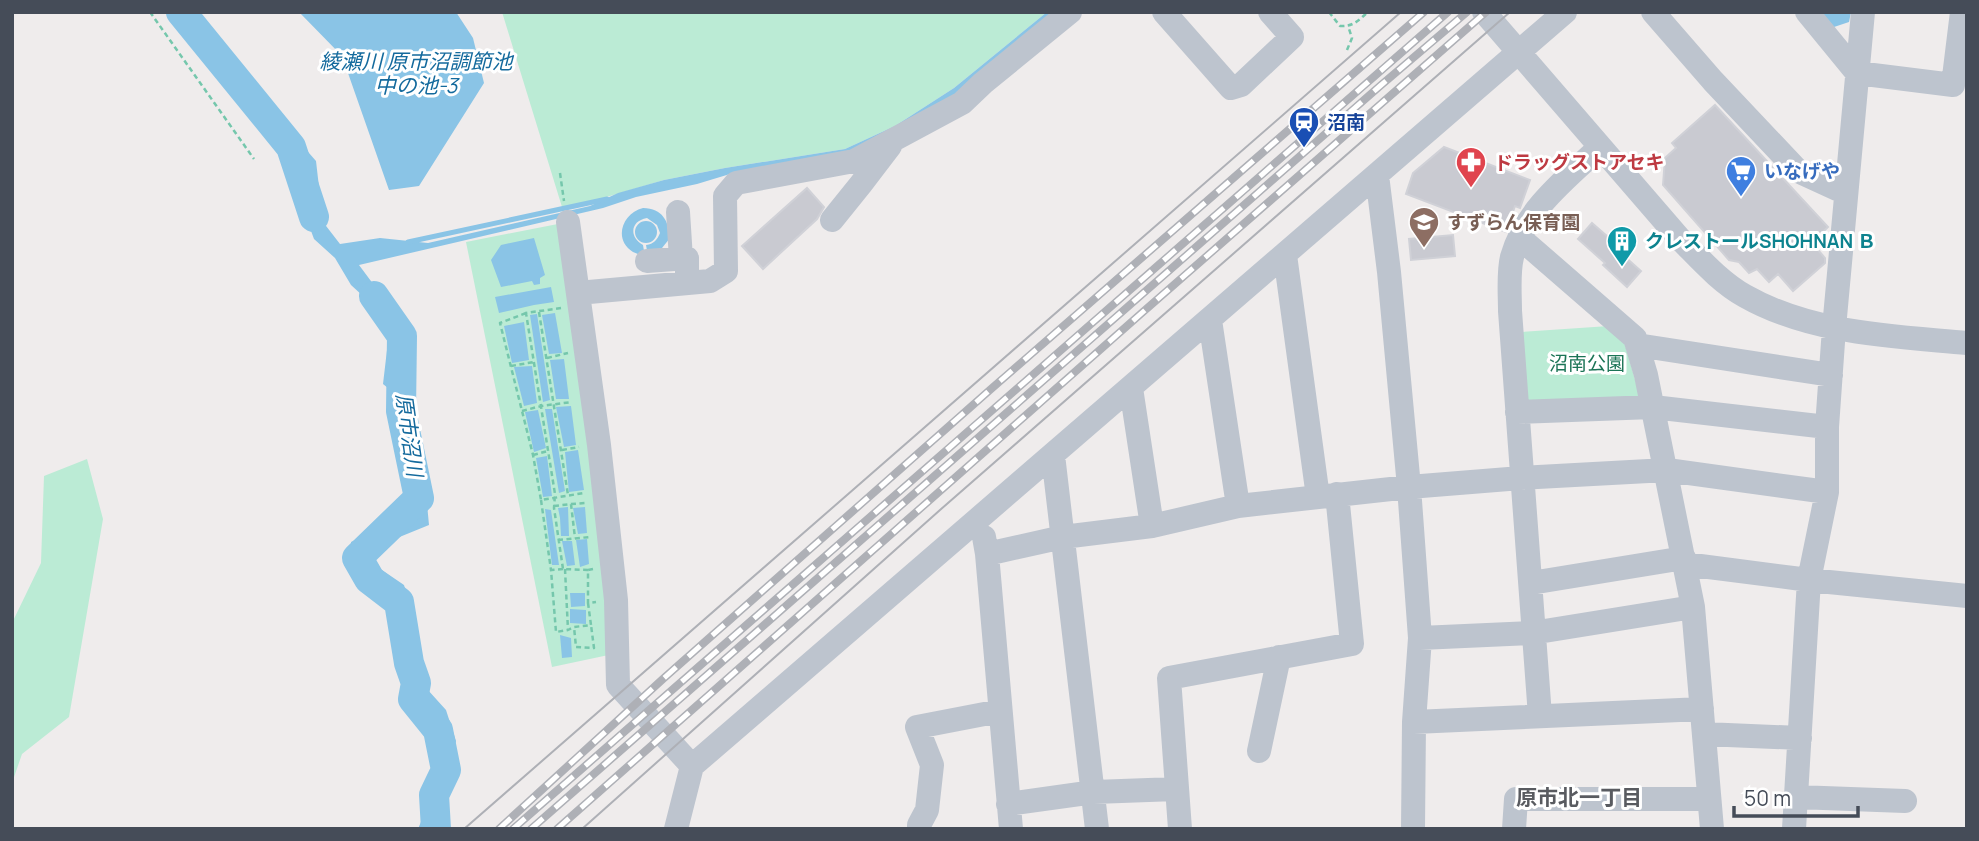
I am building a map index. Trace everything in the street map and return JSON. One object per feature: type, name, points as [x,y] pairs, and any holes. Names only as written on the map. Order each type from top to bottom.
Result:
[{"type":"street","points":[[647,261],[688,264],[710,281],[726,271],[724,196],[736,183],[854,161],[962,103],[1070,12]]},
{"type":"street","points":[[1164,12],[1231,88],[1241,85],[1292,37],[1270,12]]},
{"type":"street","points":[[1484,12],[1680,239],[1724,281],[1745,296],[1801,319],[1834,328],[1967,343]]},
{"type":"street","points":[[676,829],[692,766],[1565,12]]},
{"type":"street","points":[[1653,12],[1713,81],[1798,171],[1846,193]]},
{"type":"street","points":[[1807,12],[1857,73],[1953,85],[1962,12]]},
{"type":"street","points":[[1794,829],[1809,580],[1827,492],[1827,427],[1834,328],[1863,12]]},
{"type":"street","points":[[832,220],[897,137]]},
{"type":"street","points":[[1540,716],[1510,311],[1512,259],[1530,219],[1551,193],[1600,147]]},
{"type":"street","points":[[1377,174],[1409,487],[1420,638],[1414,722],[1413,829]]},
{"type":"street","points":[[566,210],[570,300],[599,445],[616,600],[618,685],[692,766]]},
{"type":"street","points":[[678,212],[688,264]]},
{"type":"street","points":[[1520,238],[1635,338],[1647,375],[1693,607],[1712,829]]},
{"type":"street","points":[[1180,829],[1169,678],[1352,644],[1285,255]]},
{"type":"street","points":[[570,300],[688,264]]},
{"type":"street","points":[[1210,320],[1238,506]]},
{"type":"street","points":[[1637,345],[1831,375]]},
{"type":"street","points":[[1131,388],[1152,526]]},
{"type":"street","points":[[1517,412],[1653,407],[1827,427]]},
{"type":"street","points":[[1053,455],[1097,829]]},
{"type":"street","points":[[987,554],[1063,537],[1152,526],[1238,506],[1521,478],[1667,470],[1827,492]]},
{"type":"street","points":[[980,519],[987,554],[1011,829]]},
{"type":"street","points":[[1531,583],[1685,561],[1809,580],[1967,596]]},
{"type":"street","points":[[1420,638],[1532,633],[1693,607]]},
{"type":"street","points":[[1259,751],[1279,657]]},
{"type":"street","points":[[1414,722],[1702,709]]},
{"type":"street","points":[[919,829],[927,810],[932,765],[917,727],[1000,711]]},
{"type":"street","points":[[1704,734],[1800,738]]},
{"type":"street","points":[[1008,804],[1094,792],[1176,789]]},
{"type":"street","points":[[1796,797],[1905,801]]},
{"type":"street","points":[[1514,829],[1516,799],[1709,799]]},
{"type":"path","points":[[150,12],[254,159]]},
{"type":"path","points":[[1329,12],[1340,26],[1354,24],[1368,12]]},
{"type":"path","points":[[1347,50],[1352,38],[1348,26]]},
{"type":"path","points":[[559,173],[566,210]]},
{"type":"path","points":[[570,300],[500,323],[533,455],[541,499],[556,632],[590,625]]},
{"type":"path","points":[[539,312],[568,495]]},
{"type":"path","points":[[526,313],[555,497],[568,629]]},
{"type":"path","points":[[547,358],[568,353]]},
{"type":"path","points":[[511,366],[534,362]]},
{"type":"path","points":[[522,411],[575,402]]},
{"type":"path","points":[[562,450],[582,447]]},
{"type":"path","points":[[533,455],[548,452]]},
{"type":"path","points":[[541,499],[587,492]]},
{"type":"path","points":[[554,506],[589,503]]},
{"type":"path","points":[[571,504],[575,538]]},
{"type":"path","points":[[558,540],[592,536]]},
{"type":"path","points":[[551,570],[587,570]]},
{"type":"path","points":[[574,627],[576,646],[594,649],[588,603]]},
{"type":"green space","points":[[502,12],[1047,12],[954,88],[895,126],[845,149],[664,180],[593,201],[562,207]]},
{"type":"green space","points":[[568,222],[618,653],[552,667],[466,242]]},
{"type":"green space","name":"沼南公園","points":[[1609,326],[1623,338],[1640,397],[1530,403],[1525,399],[1521,332]]},
{"type":"green space","points":[[87,459],[103,519],[69,717],[22,754],[12,783],[12,623],[41,563],[44,476]]},
{"type":"water","points":[[187,12],[199,12],[264,95],[282,132],[295,137],[316,161],[323,222],[340,244],[380,238],[428,243],[590,206],[618,193],[664,180],[845,149],[895,126],[954,88],[1047,12],[1058,12],[958,94],[852,153],[730,174],[603,208],[359,265],[397,316],[400,381],[409,398],[424,472],[429,525],[370,549],[382,570],[404,585],[416,626],[418,679],[446,710],[456,741],[444,797],[432,829],[418,829],[449,748],[435,710],[402,677],[393,644],[400,625],[394,593],[386,583],[360,570],[351,554],[351,542],[413,512],[403,412],[397,398],[383,384],[389,333],[375,307],[351,285],[335,258],[314,239],[303,209],[300,185],[304,165],[286,156],[264,134],[260,120],[233,67]]},
{"type":"water","name":"綾瀬川 原市沼調節池 中の池-3","points":[[299,12],[456,12],[473,38],[484,83],[419,186],[389,190],[342,56]]},
{"type":"water","points":[[1821,12],[1851,12],[1849,22],[1834,27]]},
{"type":"water","points":[[643,208],[660,213],[668,226],[670,238],[658,253],[648,256],[646,245],[655,241],[660,233],[657,225],[647,218],[637,222],[633,230],[635,238],[643,245],[645,257],[627,247],[622,234],[625,221]]},
{"type":"water","points":[[646,221],[654,224],[657,232],[654,240],[646,243],[638,240],[635,232],[638,224]]},
{"type":"water","points":[[534,238],[545,275],[540,278],[540,284],[534,285],[532,281],[501,287],[491,260],[501,245]]},
{"type":"water","points":[[551,287],[554,302],[499,313],[495,297]]},
{"type":"water","points":[[555,313],[562,353],[549,354],[542,315]]},
{"type":"water","points":[[537,314],[550,400],[543,402],[530,315]]},
{"type":"water","points":[[524,322],[529,360],[512,363],[504,326]]},
{"type":"water","points":[[564,359],[569,399],[556,399],[550,360]]},
{"type":"water","points":[[532,366],[537,403],[524,406],[514,367]]},
{"type":"water","points":[[571,406],[576,445],[564,447],[556,407]]},
{"type":"water","points":[[545,409],[552,409],[565,491],[559,493]]},
{"type":"water","points":[[538,410],[546,448],[534,452],[525,412]]},
{"type":"water","points":[[578,450],[584,490],[569,492],[565,452]]},
{"type":"water","points":[[547,456],[552,496],[543,497],[536,458]]},
{"type":"water","points":[[568,507],[569,536],[561,536],[558,508]]},
{"type":"water","points":[[585,507],[587,533],[578,534],[573,508]]},
{"type":"water","points":[[545,509],[551,510],[559,565],[552,565]]},
{"type":"water","points":[[587,539],[589,564],[580,567],[576,540]]},
{"type":"water","points":[[562,541],[572,541],[575,565],[567,566]]},
{"type":"water","points":[[570,593],[585,593],[585,606],[571,607]]},
{"type":"water","points":[[570,609],[586,610],[586,624],[570,623]]},
{"type":"water","points":[[560,635],[571,638],[572,657],[562,658]]},
{"type":"building","points":[[1715,105],[1828,227],[1812,243],[1825,258],[1825,263],[1793,291],[1778,274],[1769,282],[1757,269],[1749,273],[1739,262],[1729,260],[1663,185],[1665,158],[1676,148],[1672,143]]},
{"type":"building","points":[[1444,147],[1530,180],[1520,208],[1515,206],[1506,232],[1406,194],[1413,173]]},
{"type":"building","points":[[807,188],[824,207],[817,219],[763,269],[742,246]]},
{"type":"building","points":[[1592,223],[1641,271],[1627,287],[1578,239]]},
{"type":"building","points":[[1453,235],[1455,256],[1411,260],[1409,239]]},
{"type":"waterway","name":"原市沼川","points":[[181,12],[291,147],[314,217]]},
{"type":"waterway","points":[[408,242],[607,199]]},
{"type":"waterway","name":"原市沼川","points":[[374,296],[402,336],[401,411],[419,498],[357,558],[369,579],[399,602],[409,663],[416,683],[413,699],[438,730],[446,770],[434,795],[436,829]]},
{"type":"tram line","points":[[464,829],[1401,12]]},
{"type":"tram line","points":[[582,829],[940,510],[1510,12]]},
{"type":"railway","points":[[499,829],[664,678],[991,389],[1424,12]]},
{"type":"railway","points":[[513,829],[1448,12]]},
{"type":"railway","points":[[531,829],[1467,12]]},
{"type":"railway","points":[[557,829],[1486,12]]},
{"type":"place","name":"沼南","points":[[1304,149]]},
{"type":"place","name":"ドラッグストアセキ","points":[[1471,189]]},
{"type":"place","name":"いなげや","points":[[1741,198]]},
{"type":"place","name":"すずらん保育園","points":[[1424,249]]},
{"type":"place","name":"クレストールSHOHNAN Ｂ","points":[[1622,268]]},
{"type":"district","name":"原市北一丁目","points":[[1579,798]]}]
